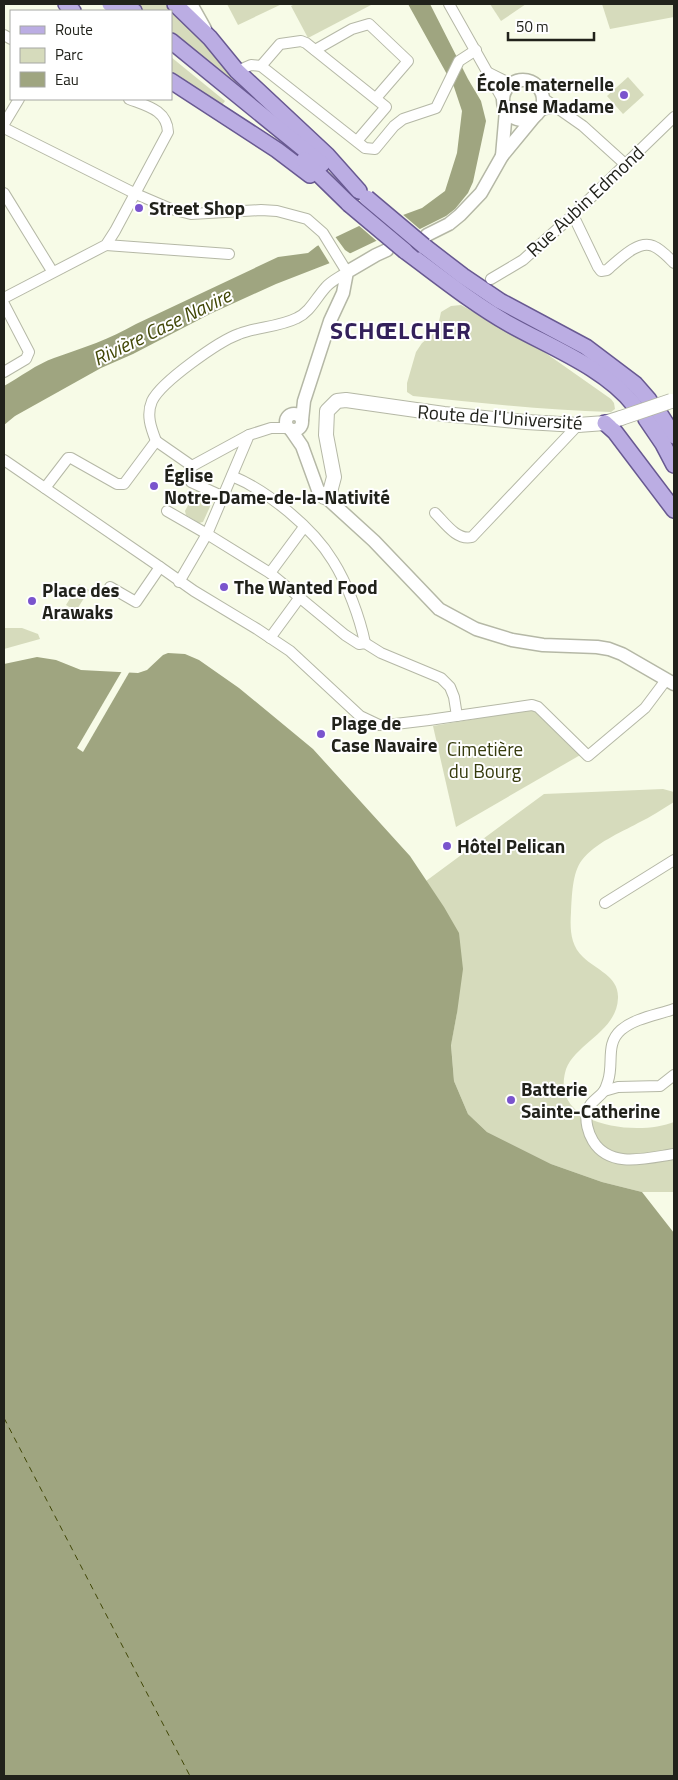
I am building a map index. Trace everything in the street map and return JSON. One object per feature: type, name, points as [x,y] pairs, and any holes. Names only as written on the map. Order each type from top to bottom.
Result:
[{"type":"main road","points":[[175,4],[210,38],[237,71],[327,156],[363,195]]},
{"type":"main road","points":[[172,42],[282,132],[425,240],[462,276],[500,301],[586,347],[635,384],[649,400]]},
{"type":"main road","points":[[172,50],[302,158],[349,204]]},
{"type":"main road","points":[[172,82],[277,150],[349,204],[405,251],[486,309],[509,324],[584,364],[609,381],[634,405]]},
{"type":"main road","name":"Route de l'Université","points":[[324,497],[330,492],[334,477],[326,435],[326,411],[337,401],[346,400],[444,414],[578,425],[605,423],[673,400]]},
{"type":"main road","points":[[674,436],[653,416],[662,444],[674,466]]},
{"type":"main road","points":[[605,423],[615,432],[674,510]]},
{"type":"street","points":[[191,4],[210,38]]},
{"type":"street","points":[[450,4],[489,73],[504,105],[516,118],[522,120],[557,107]]},
{"type":"street","points":[[315,50],[352,29],[369,24],[408,60],[376,98]]},
{"type":"street","points":[[261,66],[278,46],[283,43],[304,42],[315,50],[386,107],[357,141]]},
{"type":"street","points":[[237,71],[251,65],[261,66],[365,148],[375,149],[394,126],[403,119],[436,108],[459,60],[476,50]]},
{"type":"street","points":[[489,73],[511,84]]},
{"type":"street","points":[[425,240],[460,215],[481,193],[502,156],[537,114],[543,98],[542,92],[534,83],[523,80],[511,84],[504,94],[502,156]]},
{"type":"street","points":[[543,98],[583,126],[625,164]]},
{"type":"street","points":[[4,124],[18,100]]},
{"type":"street","points":[[106,245],[136,194],[168,132],[166,119],[156,110],[132,100]]},
{"type":"street","name":"Rue Aubin Edmond","points":[[492,279],[523,260],[573,216],[674,117]]},
{"type":"street","points":[[4,128],[136,194],[171,209],[191,214],[261,210],[291,214],[306,219],[323,233],[347,272],[343,293],[330,321],[304,401],[294,423],[318,490],[374,541],[439,608],[458,621],[476,629],[512,640],[543,645],[609,649],[622,654],[670,682],[644,708],[588,756],[538,707],[532,705],[379,725],[366,720],[290,651],[179,582],[4,460]]},
{"type":"street","points":[[4,193],[52,271]]},
{"type":"street","points":[[573,216],[601,270],[606,270],[639,245],[646,243],[655,246],[674,263]]},
{"type":"street","points":[[4,298],[52,271],[106,245],[229,254]]},
{"type":"street","points":[[192,466],[156,441],[149,421],[152,400],[159,391],[204,354],[228,338],[249,330],[292,320],[304,314],[327,286],[347,272],[387,250]]},
{"type":"street","points":[[4,304],[29,352],[26,359],[4,372]]},
{"type":"street","points":[[224,497],[190,482],[189,477],[192,466],[249,435],[294,423]]},
{"type":"street","points":[[435,514],[459,536],[465,539],[472,536],[578,425]]},
{"type":"street","points":[[179,582],[208,534],[249,435]]},
{"type":"street","points":[[45,488],[68,458],[117,484],[124,484],[156,441]]},
{"type":"street","points":[[232,476],[267,495],[304,527],[335,563],[349,594],[365,643],[380,653],[441,678],[450,687],[454,697],[457,716]]},
{"type":"street","points":[[167,511],[270,573],[345,635],[359,644],[365,643]]},
{"type":"street","points":[[270,573],[304,527]]},
{"type":"street","points":[[110,587],[136,602],[160,567]]},
{"type":"street","points":[[270,638],[300,597]]},
{"type":"street","points":[[605,903],[674,860]]},
{"type":"street","points":[[604,1091],[611,1069],[610,1051],[620,1031],[630,1024],[674,1009]]},
{"type":"street","points":[[674,1075],[660,1086],[618,1087],[604,1091],[590,1103],[587,1111],[590,1135],[596,1146],[604,1154],[616,1159],[635,1160],[674,1154]]},
{"type":"green space","points":[[132,4],[164,4],[169,7],[187,24],[223,67],[244,87],[239,92],[172,36],[172,10],[140,10]]},
{"type":"green space","points":[[227,4],[282,4],[238,25]]},
{"type":"green space","points":[[295,4],[371,5],[308,38],[291,6]]},
{"type":"green space","points":[[490,4],[526,4],[501,21]]},
{"type":"green space","points":[[602,4],[674,4],[674,17],[610,29]]},
{"type":"green space","points":[[172,58],[225,101],[222,105],[172,74]]},
{"type":"green space","points":[[628,77],[644,95],[623,114],[607,96]]},
{"type":"green space","points":[[461,305],[537,347],[611,399],[615,409],[611,412],[487,404],[413,396],[407,392],[407,383],[416,352],[422,343],[437,331],[441,312],[451,306]]},
{"type":"green space","points":[[199,490],[211,496],[213,500],[203,522],[199,523],[186,515],[185,511],[195,492]]},
{"type":"green space","points":[[79,584],[89,590],[76,611],[66,605]]},
{"type":"green space","points":[[4,628],[22,628],[38,634],[40,639],[4,649]]},
{"type":"green space","name":"Cimetière du Bourg","points":[[534,709],[582,754],[456,827],[433,726]]},
{"type":"green space","points":[[663,789],[674,792],[674,802],[601,843],[587,854],[576,871],[572,892],[571,930],[573,942],[588,962],[611,979],[615,984],[618,998],[616,1010],[610,1021],[569,1063],[565,1073],[565,1091],[572,1106],[585,1116],[602,1123],[621,1127],[641,1128],[674,1122],[674,1192],[642,1192],[602,1182],[551,1164],[487,1132],[468,1114],[454,1081],[451,1044],[457,1013],[426,881],[544,794]]},
{"type":"water","name":"Rivière Case Navire","points":[[408,4],[430,4],[481,101],[486,121],[473,182],[468,193],[455,209],[446,216],[420,229],[376,241],[330,263],[276,284],[210,314],[133,354],[101,368],[15,416],[4,425],[4,386],[41,364],[116,334],[278,257],[308,253],[317,246],[359,226],[403,215],[422,208],[445,191],[457,153],[462,111],[454,87]]},
{"type":"water","points":[[168,653],[185,654],[199,660],[239,688],[313,749],[410,856],[444,907],[459,933],[463,969],[451,1045],[454,1081],[468,1114],[487,1132],[551,1164],[602,1182],[642,1192],[674,1233],[674,1776],[4,1776],[4,664],[37,657],[56,660],[81,670],[138,673],[147,670],[163,655]]},
{"type":"pier","points":[[401,213],[422,231],[379,243],[357,224]]},
{"type":"pier","points":[[334,235],[345,250],[351,254],[330,264],[317,243]]},
{"type":"pier","points":[[122,671],[130,671],[83,752],[77,748]]},
{"type":"ferry route","points":[[4,1418],[190,1776]]},
{"type":"place","name":"École maternelle Anse Madame","points":[[624,95]]},
{"type":"place","name":"Street Shop","points":[[139,208]]},
{"type":"place","name":"Église Notre-Dame-de-la-Nativité","points":[[154,486]]},
{"type":"place","name":"The Wanted Food","points":[[224,587]]},
{"type":"place","name":"Place des Arawaks","points":[[32,601]]},
{"type":"place","name":"Plage de Case Navaire","points":[[321,734]]},
{"type":"place","name":"Hôtel Pelican","points":[[447,846]]},
{"type":"place","name":"Batterie Sainte-Catherine","points":[[511,1100]]},
{"type":"district","name":"SCHŒLCHER","points":[[401,331]]}]
